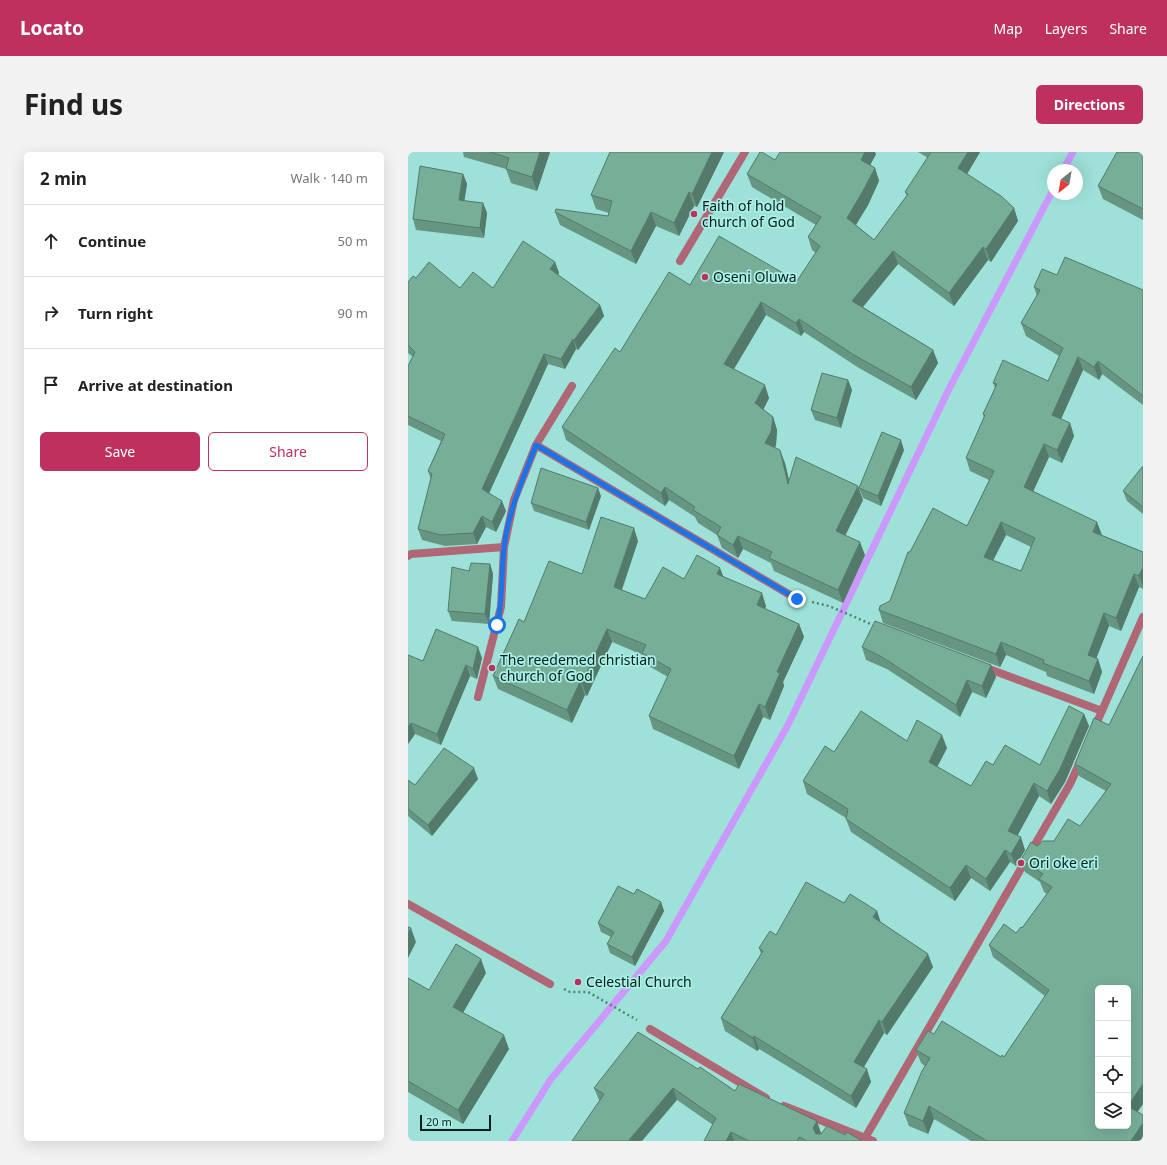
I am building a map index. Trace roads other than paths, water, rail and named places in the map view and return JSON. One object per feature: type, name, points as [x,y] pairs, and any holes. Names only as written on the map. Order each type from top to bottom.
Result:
[{"type":"street","points":[[680,261],[745,152]]},
{"type":"street","points":[[478,697],[501,607],[504,547],[514,500],[536,445],[572,386]]},
{"type":"street","points":[[536,445],[797,599]]},
{"type":"street","points":[[408,556],[411,554],[504,547]]},
{"type":"street","points":[[1089,740],[1143,618]]},
{"type":"street","points":[[976,664],[1102,711]]},
{"type":"street","points":[[650,1029],[774,1102],[831,1128],[869,1139],[1070,784],[1083,755]]},
{"type":"street","points":[[408,904],[550,984]]},
{"type":"waterway","points":[[1066,164],[1073,152]]},
{"type":"waterway","points":[[512,1141],[551,1079],[666,941],[788,725],[950,387],[1048,200]]},
{"type":"place","name":"Faith of hold church of God","points":[[694,214]]},
{"type":"place","name":"Oseni Oluwa","points":[[705,277]]},
{"type":"place","name":"The reedemed christian church of God","points":[[492,668]]},
{"type":"place","name":"Ori oke eri","points":[[1021,863]]},
{"type":"place","name":"Celestial Church","points":[[578,982]]}]
